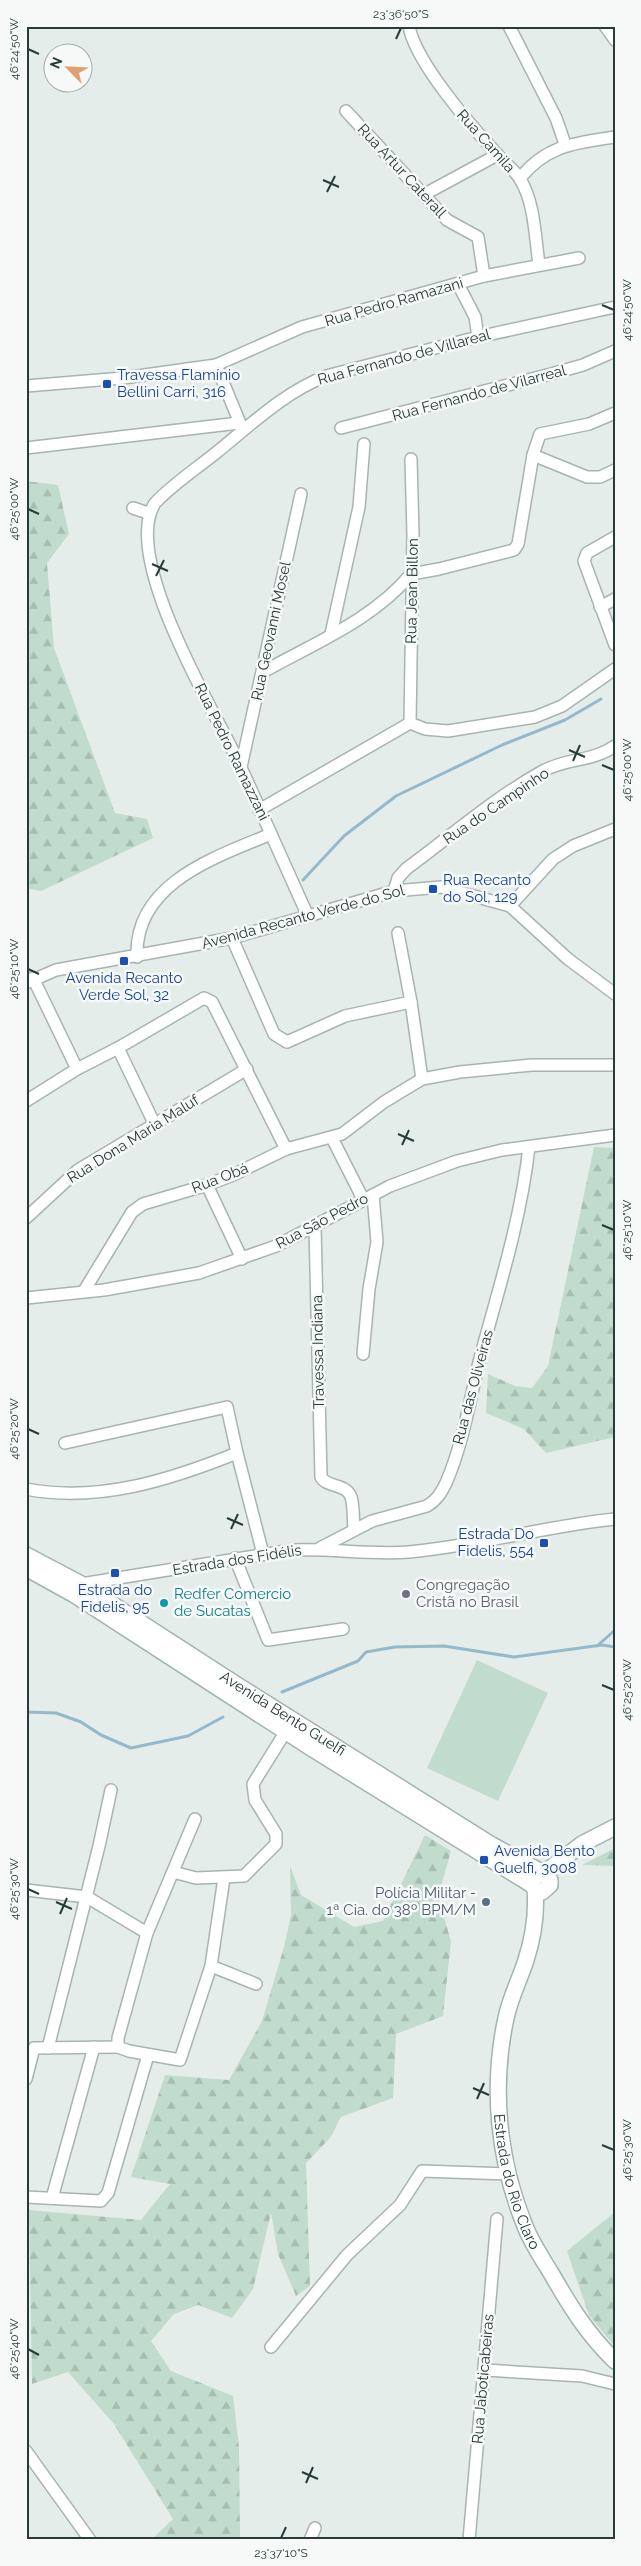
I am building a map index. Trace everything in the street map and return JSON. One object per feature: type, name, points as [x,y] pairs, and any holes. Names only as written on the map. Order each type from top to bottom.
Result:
[{"type":"main road","name":"Avenida Bento Guelfi","points":[[26,1555],[228,1687],[254,1710],[286,1731],[541,1882]]},
{"type":"main road","name":"Avenida Bento Guelfi","points":[[26,1568],[77,1589]]},
{"type":"main road","name":"Avenida Bento Guelfi","points":[[228,1687],[270,1706],[541,1882]]},
{"type":"main road","points":[[541,1882],[564,1866],[599,1835],[615,1827]]},
{"type":"main road","name":"Estrada do Rio Claro","points":[[541,1882],[526,1960],[506,2014],[498,2070],[501,2132],[508,2174],[525,2227],[582,2325],[615,2362]]},
{"type":"street","name":"Rua Camila","points":[[409,26],[410,33],[423,57],[453,104],[497,155],[520,178],[530,204],[539,264]]},
{"type":"street","points":[[509,26],[556,118],[565,144]]},
{"type":"street","points":[[605,26],[615,40]]},
{"type":"street","name":"Rua Artur Caterall","points":[[346,111],[447,220],[478,237],[484,276]]},
{"type":"street","points":[[520,178],[539,158],[565,144],[615,137]]},
{"type":"street","points":[[424,194],[497,155]]},
{"type":"street","name":"Rua Pedro Ramazani","points":[[26,386],[151,374],[216,365],[302,327],[484,276],[539,264],[579,258]]},
{"type":"street","points":[[458,284],[475,318],[478,337]]},
{"type":"street","name":"Rua Fernando de Villareal","points":[[148,514],[163,495],[241,426],[304,385],[326,376],[478,337],[615,307]]},
{"type":"street","name":"Rua Fernando de Vilarreal","points":[[341,428],[567,370],[615,351]]},
{"type":"street","points":[[26,448],[241,426],[216,365]]},
{"type":"street","points":[[263,672],[376,609],[398,590],[411,574],[508,553],[516,548],[536,440],[546,431],[589,424],[615,413]]},
{"type":"street","points":[[330,634],[359,507],[364,444]]},
{"type":"street","points":[[533,455],[587,477],[600,477],[615,470]]},
{"type":"street","name":"Rua Jean Billon","points":[[410,723],[411,459]]},
{"type":"street","name":"Rua Geovanni Mosel","points":[[241,768],[301,494]]},
{"type":"street","points":[[133,508],[148,514]]},
{"type":"street","name":"Rua Pedro Ramazzani","points":[[137,956],[137,945],[142,924],[152,904],[167,887],[205,863],[271,834],[241,768],[162,608],[146,528],[148,514]]},
{"type":"street","points":[[615,538],[592,550],[584,557],[589,580],[615,645]]},
{"type":"street","points":[[600,607],[615,599]]},
{"type":"street","points":[[259,810],[410,723],[426,729],[448,731],[535,718],[562,706],[615,669]]},
{"type":"street","name":"Rua do Campinho","points":[[394,891],[398,878],[406,869],[528,780],[553,766],[589,759],[615,746]]},
{"type":"street","points":[[615,829],[573,846],[553,859],[510,906],[568,959],[615,994]]},
{"type":"street","points":[[271,834],[307,914]]},
{"type":"street","name":"Avenida Recanto Verde do Sol","points":[[30,981],[56,970],[232,938],[307,914],[394,891],[426,886],[441,887],[510,906]]},
{"type":"street","points":[[398,933],[411,1002],[422,1079]]},
{"type":"street","points":[[232,938],[274,1034],[282,1041],[287,1042],[345,1016],[411,1002]]},
{"type":"street","points":[[30,981],[77,1069]]},
{"type":"street","points":[[26,1101],[77,1069],[118,1048],[201,998],[212,1002],[286,1148]]},
{"type":"street","points":[[118,1048],[154,1124]]},
{"type":"street","name":"Rua Obá","points":[[84,1292],[132,1212],[148,1202],[207,1185],[286,1148],[332,1138],[352,1128],[398,1092],[422,1079],[460,1072],[532,1064],[615,1065]]},
{"type":"street","name":"Rua Dona Maria Maluf","points":[[26,1218],[78,1170],[247,1069]]},
{"type":"street","name":"Rua São Pedro","points":[[26,1298],[84,1292],[199,1273],[242,1259],[315,1227],[368,1197],[457,1161],[502,1150],[615,1134]]},
{"type":"street","points":[[332,1138],[368,1197],[377,1242],[369,1289],[363,1354]]},
{"type":"street","name":"Rua das Oliveiras","points":[[320,1548],[372,1521],[427,1506],[435,1502],[446,1481],[463,1426],[513,1235],[525,1181],[529,1147]]},
{"type":"street","points":[[207,1185],[242,1259]]},
{"type":"street","name":"Travessa Indiana","points":[[315,1227],[321,1477],[325,1482],[342,1488],[351,1496],[354,1530]]},
{"type":"street","points":[[65,1443],[227,1407],[263,1554]]},
{"type":"street","points":[[26,1489],[59,1494],[125,1489],[189,1471],[237,1453]]},
{"type":"street","name":"Estrada dos Fidélis","points":[[77,1589],[263,1554],[320,1548],[376,1554],[416,1551],[461,1546],[615,1519]]},
{"type":"street","points":[[235,1558],[268,1640],[343,1629]]},
{"type":"street","points":[[173,1872],[196,1878],[244,1876],[276,1844],[276,1834],[255,1800],[254,1784],[286,1731]]},
{"type":"street","points":[[48,2048],[87,1897],[111,1790]]},
{"type":"street","points":[[118,2047],[118,2038],[147,1933],[195,1819]]},
{"type":"street","points":[[26,2079],[34,2048],[118,2047],[180,2060],[211,1966],[224,1878]]},
{"type":"street","points":[[26,1890],[87,1897],[147,1933]]},
{"type":"street","points":[[211,1966],[256,1984]]},
{"type":"street","points":[[52,2198],[94,2047]]},
{"type":"street","points":[[26,2197],[101,2201],[108,2193],[148,2054]]},
{"type":"street","points":[[271,2347],[347,2255],[400,2205],[422,2171],[508,2174]]},
{"type":"street","name":"Rua Jaboticabeiras","points":[[469,2540],[486,2370],[498,2218]]},
{"type":"street","points":[[486,2370],[582,2376],[615,2384]]},
{"type":"street","points":[[26,2451],[90,2540]]},
{"type":"street","points":[[310,2540],[315,2528]]},
{"type":"green space","points":[[26,481],[58,485],[69,534],[47,563],[54,648],[115,813],[147,819],[153,838],[41,891],[26,888]]},
{"type":"green space","points":[[594,1147],[615,1148],[615,1437],[546,1453],[524,1429],[486,1413],[488,1374],[515,1386],[532,1388],[548,1366]]},
{"type":"green space","points":[[477,1660],[548,1693],[498,1801],[427,1768]]},
{"type":"green space","points":[[425,1835],[451,1851],[438,1897],[451,1941],[443,2016],[396,2034],[393,2098],[341,2117],[330,2138],[306,2163],[310,2286],[296,2296],[278,2254],[271,2213],[253,2289],[232,2318],[198,2305],[174,2314],[151,2341],[171,2371],[233,2396],[239,2446],[240,2540],[151,2540],[173,2519],[114,2424],[68,2372],[32,2384],[29,2210],[141,2220],[170,2184],[131,2177],[165,2075],[229,2080],[262,2021],[284,1947],[291,1915],[290,1866],[301,1895],[354,1927],[383,1921]]},
{"type":"green space","points":[[615,1848],[615,1866],[582,1865]]},
{"type":"green space","points":[[615,2212],[615,2347],[589,2315],[567,2251]]},
{"type":"waterway","points":[[303,880],[344,836],[396,796],[502,745],[565,720],[601,699]]},
{"type":"waterway","points":[[597,1646],[615,1630]]},
{"type":"waterway","points":[[282,1692],[358,1661],[366,1652],[395,1647],[444,1646],[514,1657],[602,1645],[615,1647]]},
{"type":"waterway","points":[[26,1712],[56,1713],[81,1722],[101,1735],[131,1748],[188,1736],[223,1717]]},
{"type":"place","name":"Travessa Flamínio Bellini Carri, 316","points":[[107,384]]},
{"type":"place","name":"Rua Recanto do Sol, 129","points":[[433,889]]},
{"type":"place","name":"Avenida Recanto Verde Sol, 32","points":[[124,961]]},
{"type":"place","name":"Estrada Do Fidelis, 554","points":[[544,1543]]},
{"type":"place","name":"Estrada do Fidelis, 95","points":[[115,1573]]},
{"type":"place","name":"Congregação Cristã no Brasil","points":[[406,1594]]},
{"type":"place","name":"Redfer Comercio de Sucatas","points":[[164,1603]]},
{"type":"place","name":"Avenida Bento Guelfi, 3008","points":[[484,1860]]},
{"type":"place","name":"Polícia Militar - 1ª Cia. do 38º BPM/M","points":[[486,1902]]}]
